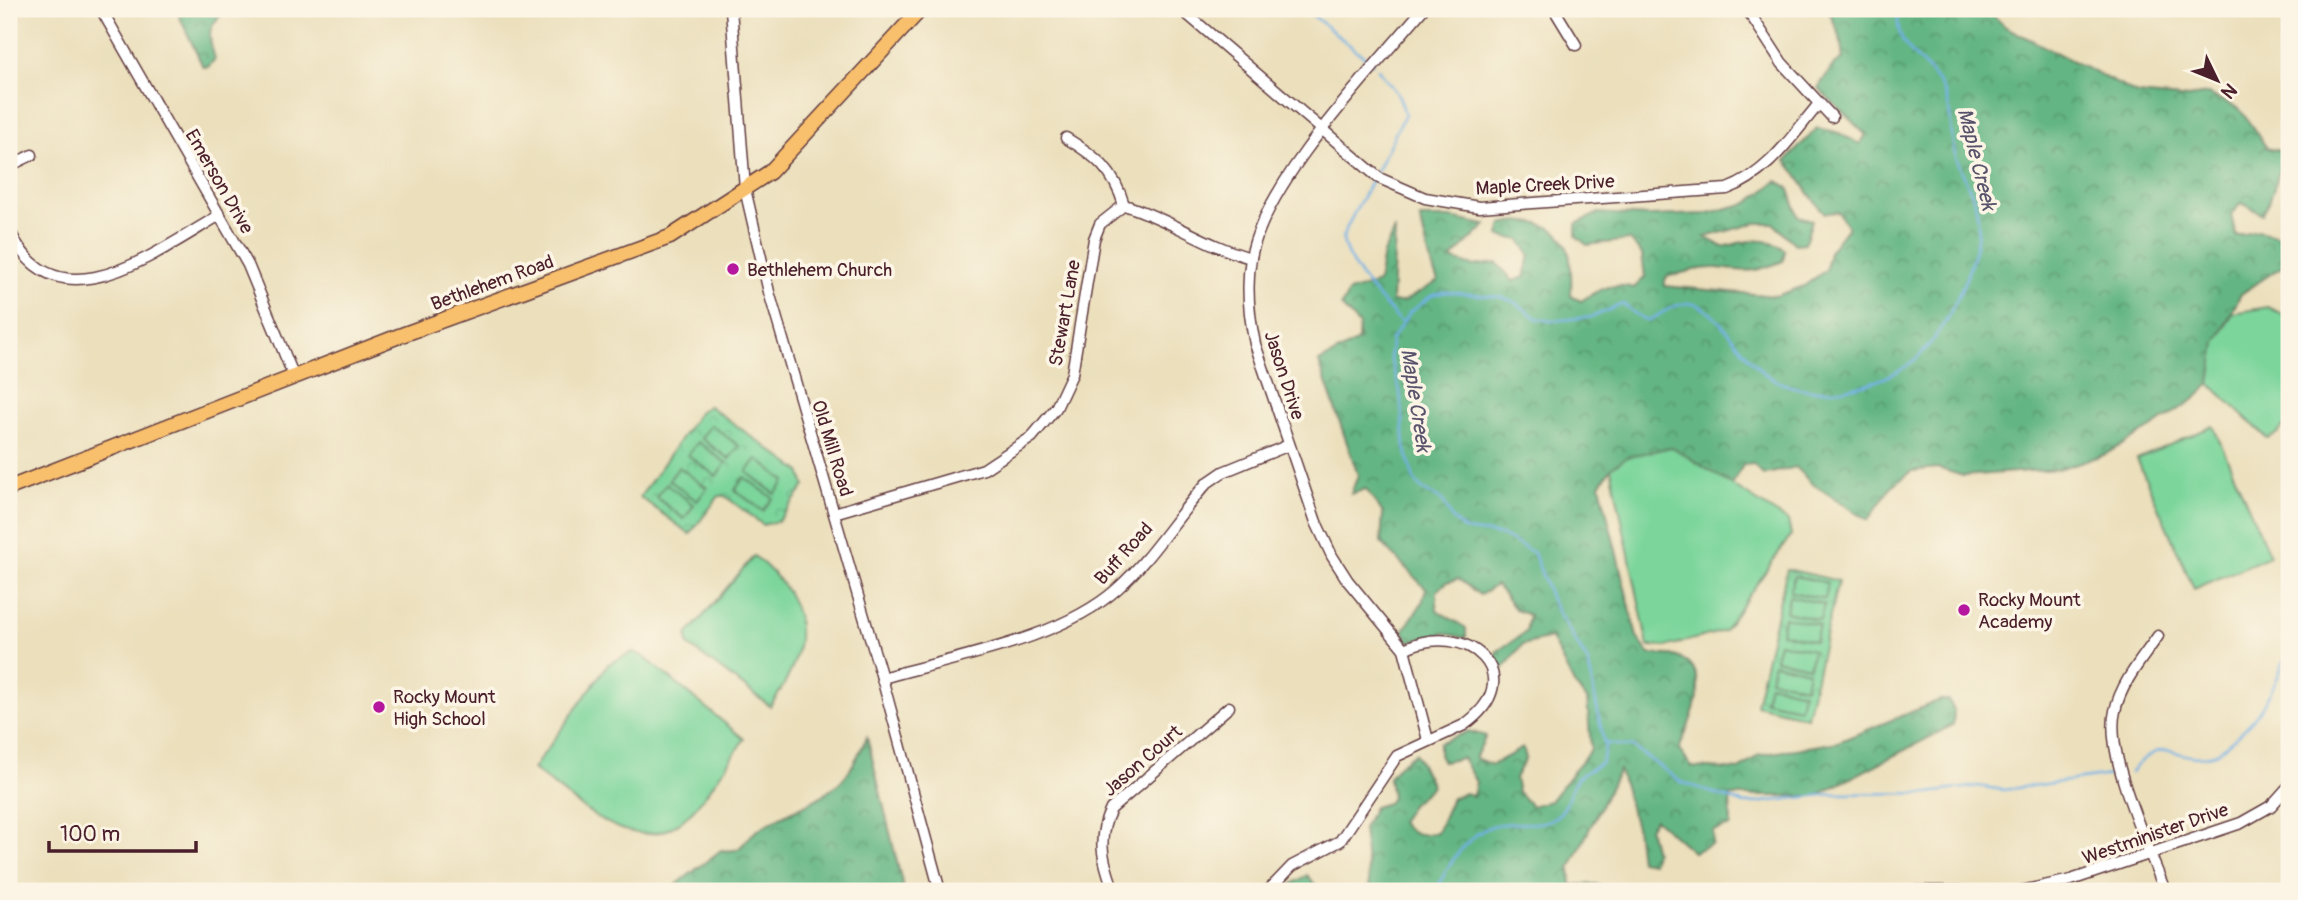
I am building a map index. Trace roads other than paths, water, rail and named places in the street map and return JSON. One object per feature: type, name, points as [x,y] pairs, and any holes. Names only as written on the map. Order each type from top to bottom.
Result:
[{"type":"main road","name":"Bethlehem Road","points":[[9,488],[294,377],[670,237],[770,172],[921,9]]},
{"type":"street","name":"Emerson Drive","points":[[101,9],[248,265],[294,377]]},
{"type":"street","name":"Old Mill Road","points":[[731,9],[745,189],[769,292],[835,513],[940,891]]},
{"type":"street","name":"Maple Creek Drive","points":[[1181,9],[1366,169],[1392,185],[1442,203],[1479,207],[1727,189],[1742,183],[1764,167],[1818,104]]},
{"type":"street","name":"Jason Drive","points":[[1423,9],[1322,130],[1274,200],[1260,229],[1251,258],[1250,318],[1255,344],[1316,522],[1332,556],[1404,649],[1428,740]]},
{"type":"street","points":[[1554,9],[1576,45]]},
{"type":"street","points":[[1747,9],[1782,63],[1832,117]]},
{"type":"street","points":[[1066,138],[1102,162],[1113,176],[1124,205],[1166,221],[1226,251],[1251,258]]},
{"type":"street","points":[[9,166],[32,155]]},
{"type":"street","name":"Stewart Lane","points":[[835,513],[984,469],[1032,436],[1056,408],[1072,374],[1094,239],[1100,224],[1124,205]]},
{"type":"street","points":[[9,229],[17,248],[40,271],[59,279],[80,281],[110,273],[138,261],[220,215]]},
{"type":"street","name":"Buff Road","points":[[882,678],[1039,633],[1085,614],[1126,580],[1207,483],[1223,472],[1289,445]]},
{"type":"street","points":[[2158,636],[2122,691],[2112,736],[2124,780],[2165,891]]},
{"type":"street","points":[[1268,891],[1292,866],[1340,841],[1397,756],[1428,740],[1450,733],[1474,719],[1493,688],[1491,664],[1483,654],[1457,641],[1429,640],[1404,649]]},
{"type":"street","name":"Jason Court","points":[[1114,891],[1101,853],[1103,825],[1111,809],[1229,707]]},
{"type":"street","name":"Westminister Drive","points":[[2021,891],[2071,880],[2241,823],[2271,806],[2289,786]]},
{"type":"street","points":[[1916,891],[1961,891]]},
{"type":"waterway","points":[[1305,9],[1373,64]]},
{"type":"waterway","name":"Maple Creek","points":[[1436,891],[1452,861],[1477,834],[1496,825],[1541,823],[1560,813],[1576,780],[1602,762],[1605,748],[1588,662],[1552,602],[1534,553],[1501,535],[1465,530],[1452,519],[1443,501],[1422,489],[1414,480],[1405,447],[1400,391],[1390,358],[1391,340],[1410,312],[1431,296],[1445,292],[1500,297],[1515,302],[1536,318],[1551,321],[1592,317],[1623,304],[1642,319],[1650,320],[1671,308],[1688,303],[1703,308],[1712,315],[1756,366],[1781,383],[1800,388],[1845,389],[1867,384],[1906,366],[1921,354],[1942,327],[1960,292],[1974,254],[1978,220],[1975,202],[1954,150],[1945,95],[1934,77],[1905,45],[1898,24],[1898,9]]},
{"type":"waterway","points":[[1376,172],[1405,114],[1399,96],[1378,69]]},
{"type":"waterway","points":[[1373,178],[1343,237],[1349,258],[1357,270],[1402,323]]},
{"type":"waterway","points":[[2131,772],[2155,752],[2164,750],[2201,757],[2220,750],[2239,734],[2258,712],[2289,654]]},
{"type":"waterway","points":[[1604,743],[1633,747],[1681,782],[1745,804],[1831,794],[1929,793],[1978,786],[2003,790],[2111,775]]},
{"type":"place","name":"Bethlehem Church","points":[[733,269]]},
{"type":"place","name":"Rocky Mount Academy","points":[[1964,610]]},
{"type":"place","name":"Rocky Mount High School","points":[[379,707]]}]
